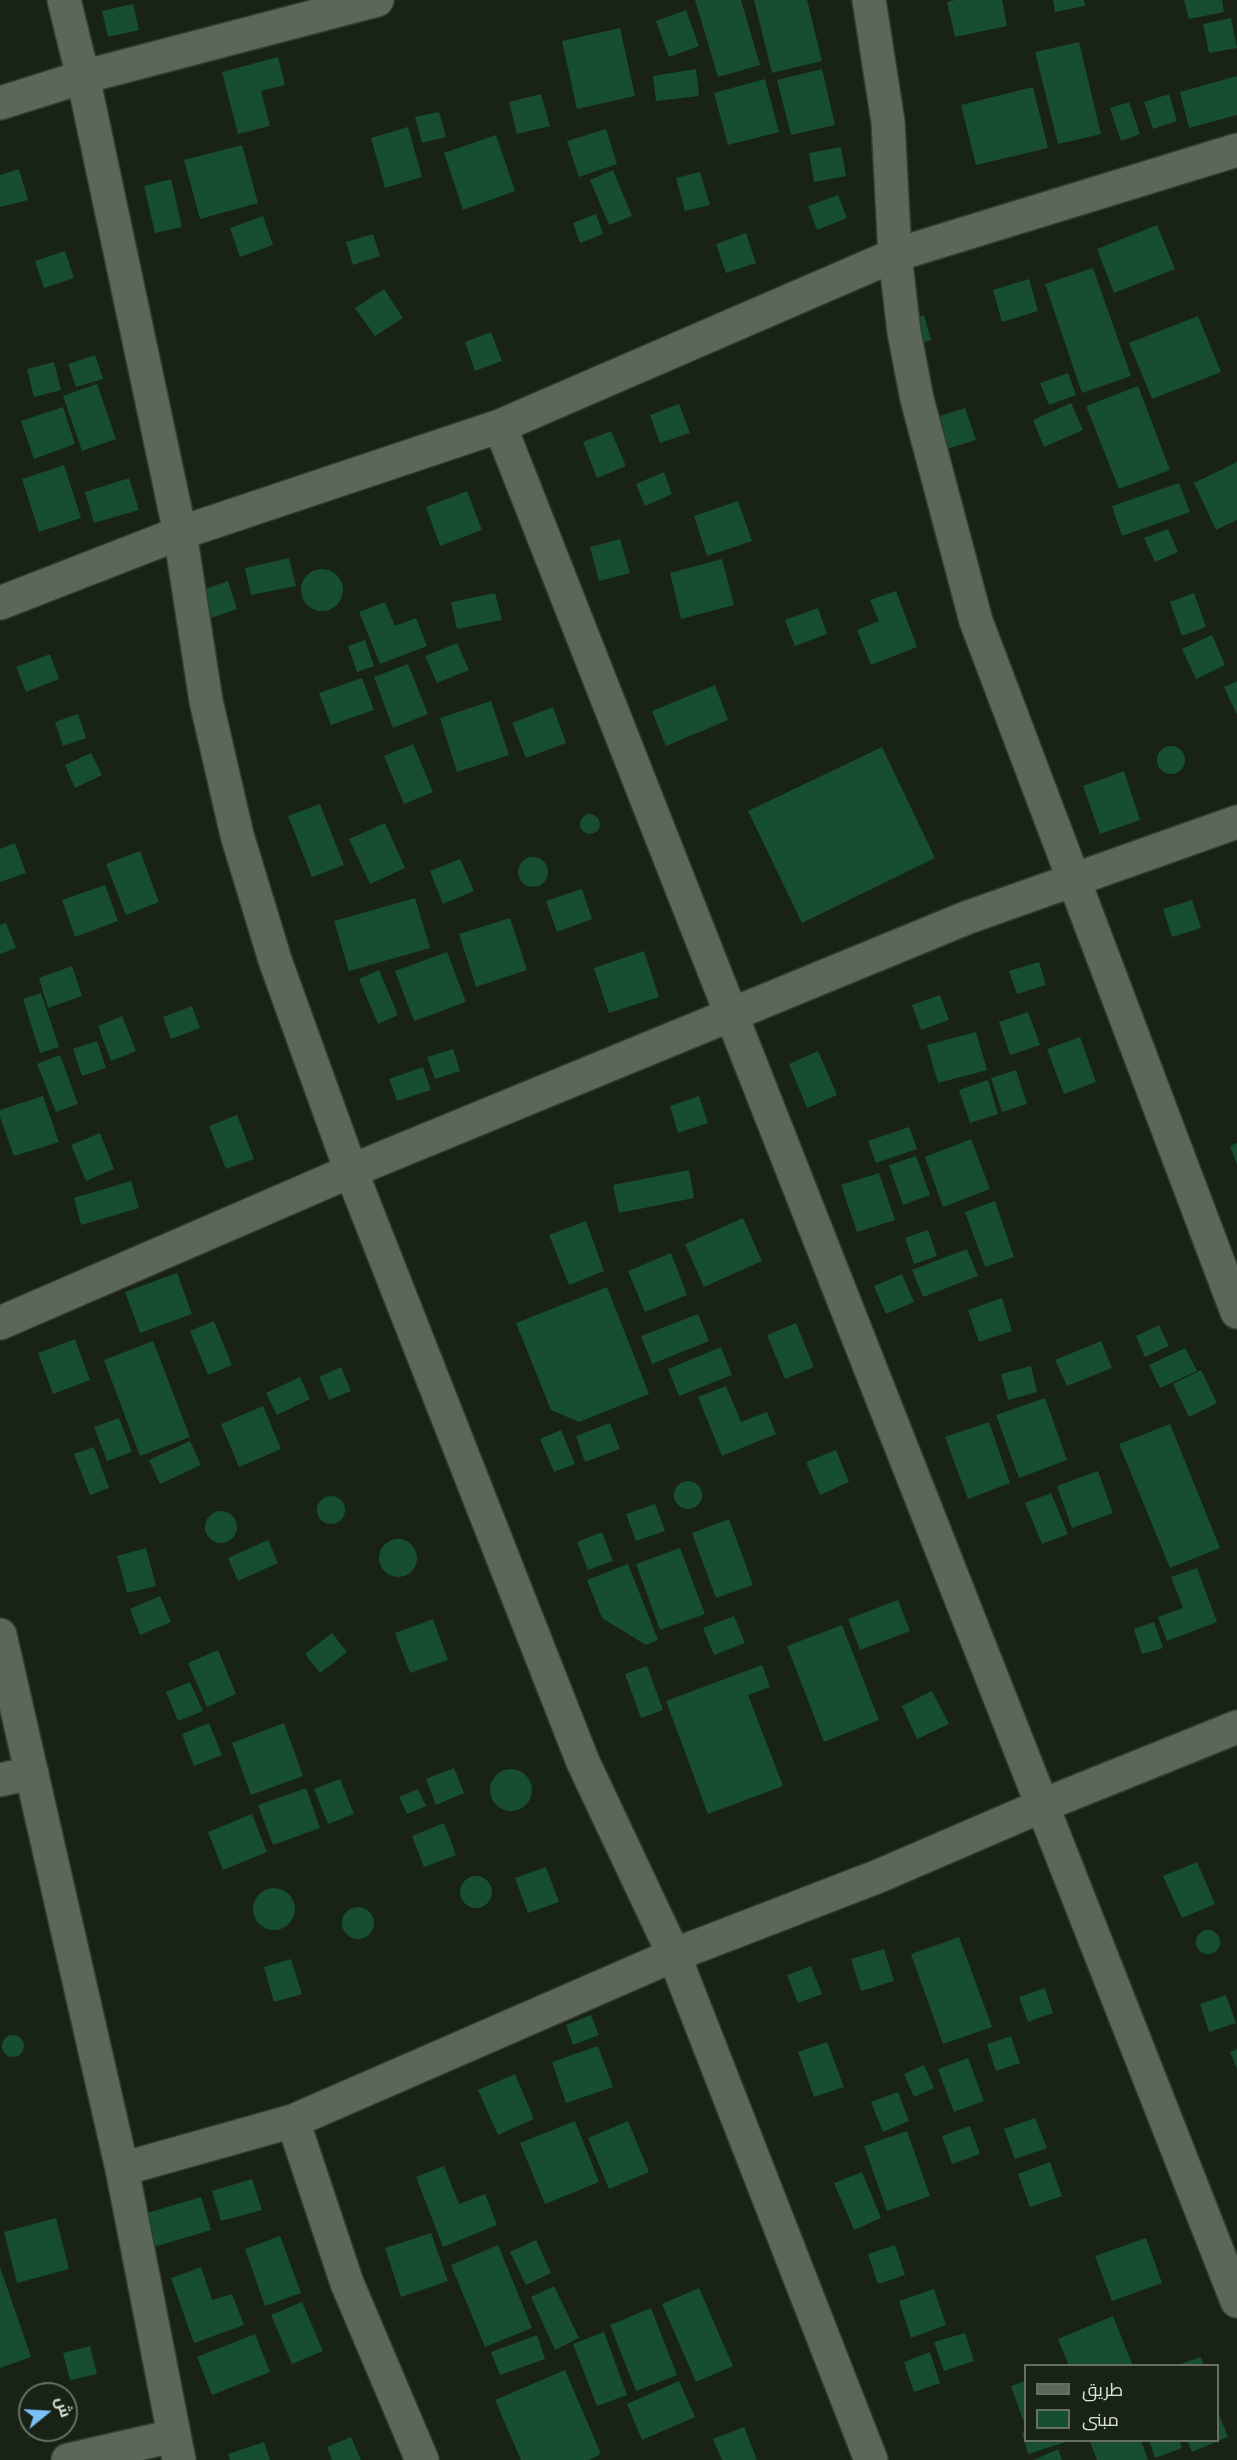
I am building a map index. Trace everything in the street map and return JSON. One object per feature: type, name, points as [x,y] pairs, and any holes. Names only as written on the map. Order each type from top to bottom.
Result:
[{"type":"street","points":[[64,0],[83,77],[180,533],[206,701],[237,835],[275,960],[351,1171],[583,1762],[674,1955],[871,2460]]},
{"type":"street","points":[[0,103],[83,77],[376,0]]},
{"type":"street","points":[[869,0],[888,122],[895,255],[904,332],[917,399],[976,621],[1237,1312]]},
{"type":"street","points":[[0,603],[180,533],[500,426],[895,255],[1237,150]]},
{"type":"street","points":[[500,426],[736,1014],[1046,1804],[1237,2301]]},
{"type":"street","points":[[0,1323],[351,1171],[966,918],[1237,822]]},
{"type":"street","points":[[0,1635],[122,2169],[176,2448],[68,2460]]},
{"type":"street","points":[[122,2169],[293,2121],[674,1955],[879,1876],[1046,1804],[1237,1727]]},
{"type":"street","points":[[0,1780],[32,1773]]},
{"type":"street","points":[[293,2121],[347,2283],[422,2460]]},
{"type":"building","points":[[695,0],[741,0],[760,65],[718,77]]},
{"type":"building","points":[[754,0],[807,0],[822,61],[772,73]]},
{"type":"building","points":[[1002,0],[1007,26],[955,37],[947,2]]},
{"type":"building","points":[[1053,0],[1084,0],[1085,6],[1055,12]]},
{"type":"building","points":[[1184,0],[1222,0],[1224,12],[1189,19]]},
{"type":"building","points":[[133,4],[139,30],[108,37],[102,11]]},
{"type":"building","points":[[686,10],[699,46],[669,57],[656,21]]},
{"type":"building","points":[[1231,18],[1237,48],[1209,53],[1203,24]]},
{"type":"building","points":[[620,28],[635,96],[577,109],[562,41]]},
{"type":"building","points":[[1079,42],[1101,134],[1058,144],[1035,52]]},
{"type":"building","points":[[278,57],[285,85],[261,91],[270,126],[238,134],[222,72]]},
{"type":"building","points":[[696,69],[699,96],[656,101],[653,76]]},
{"type":"building","points":[[822,69],[835,125],[791,135],[777,80]]},
{"type":"building","points":[[1237,76],[1237,115],[1189,128],[1180,92]]},
{"type":"building","points":[[765,79],[779,132],[728,145],[714,93]]},
{"type":"building","points":[[1033,87],[1048,148],[976,165],[961,105]]},
{"type":"building","points":[[541,94],[550,126],[517,134],[509,102]]},
{"type":"building","points":[[1169,94],[1177,121],[1153,129],[1144,102]]},
{"type":"building","points":[[1129,102],[1140,134],[1121,141],[1110,108]]},
{"type":"building","points":[[439,112],[446,137],[422,143],[415,117]]},
{"type":"building","points":[[408,127],[422,177],[385,188],[371,138]]},
{"type":"building","points":[[606,129],[617,164],[579,177],[567,141]]},
{"type":"building","points":[[496,135],[515,191],[463,210],[444,153]]},
{"type":"building","points":[[242,145],[258,203],[200,219],[184,160]]},
{"type":"building","points":[[841,147],[846,176],[814,182],[809,153]]},
{"type":"building","points":[[19,169],[28,200],[0,207],[0,175]]},
{"type":"building","points":[[613,170],[632,216],[609,225],[590,180]]},
{"type":"building","points":[[700,172],[710,205],[685,211],[676,178]]},
{"type":"building","points":[[171,179],[182,227],[155,233],[144,186]]},
{"type":"building","points":[[838,195],[847,218],[817,230],[808,206]]},
{"type":"building","points":[[596,214],[603,234],[580,243],[573,223]]},
{"type":"building","points":[[263,216],[273,245],[240,257],[230,228]]},
{"type":"building","points":[[1157,225],[1175,269],[1114,293],[1097,249]]},
{"type":"building","points":[[746,233],[756,263],[726,273],[716,244]]},
{"type":"building","points":[[373,234],[380,256],[353,265],[346,242]]},
{"type":"building","points":[[65,251],[74,278],[44,288],[35,261]]},
{"type":"building","points":[[1093,268],[1131,376],[1082,393],[1045,284]]},
{"type":"building","points":[[1029,279],[1038,311],[1002,322],[993,290]]},
{"type":"building","points":[[384,289],[403,318],[375,336],[355,308]]},
{"type":"building","points":[[924,315],[931,340],[914,345],[907,320]]},
{"type":"building","points":[[1198,316],[1221,372],[1152,399],[1129,343]]},
{"type":"building","points":[[491,332],[502,361],[475,371],[465,342]]},
{"type":"building","points":[[95,355],[103,379],[76,387],[68,364]]},
{"type":"building","points":[[54,362],[61,390],[34,397],[27,369]]},
{"type":"building","points":[[1068,373],[1076,395],[1049,405],[1040,383]]},
{"type":"building","points":[[97,384],[116,439],[82,451],[63,396]]},
{"type":"building","points":[[1138,386],[1170,470],[1119,489],[1086,406]]},
{"type":"building","points":[[1071,403],[1083,430],[1044,447],[1033,420]]},
{"type":"building","points":[[679,404],[690,433],[660,443],[650,415]]},
{"type":"building","points":[[63,407],[75,444],[34,459],[21,421]]},
{"type":"building","points":[[965,408],[976,440],[947,449],[937,417]]},
{"type":"building","points":[[611,431],[626,466],[597,478],[583,442]]},
{"type":"building","points":[[1237,462],[1237,520],[1216,530],[1194,483]]},
{"type":"building","points":[[64,465],[81,518],[39,532],[22,479]]},
{"type":"building","points":[[664,472],[672,494],[645,506],[636,484]]},
{"type":"building","points":[[129,478],[139,510],[94,523],[85,492]]},
{"type":"building","points":[[1179,483],[1190,512],[1122,536],[1112,506]]},
{"type":"building","points":[[467,491],[482,530],[440,546],[426,507]]},
{"type":"building","points":[[738,501],[752,541],[707,556],[694,516]]},
{"type":"building","points":[[1168,529],[1178,552],[1155,562],[1144,538]]},
{"type":"building","points":[[620,539],[630,573],[599,581],[590,547]]},
{"type":"building","points":[[289,558],[296,586],[251,595],[245,568]]},
{"type":"building","points":[[722,559],[734,605],[681,619],[670,573]]},
{"type":"building","points":[[322,569],[337,575],[343,590],[337,605],[322,611],[307,605],[301,590],[307,575]]},
{"type":"building","points":[[228,581],[237,609],[211,618],[202,590]]},
{"type":"building","points":[[896,591],[917,647],[871,665],[857,630],[879,621],[870,600]]},
{"type":"building","points":[[495,593],[502,620],[457,629],[451,602]]},
{"type":"building","points":[[1194,593],[1206,627],[1182,636],[1170,602]]},
{"type":"building","points":[[385,602],[395,626],[416,618],[427,646],[380,664],[359,612]]},
{"type":"building","points":[[818,608],[827,634],[795,646],[785,620]]},
{"type":"building","points":[[1212,635],[1225,665],[1196,679],[1182,649]]},
{"type":"building","points":[[365,640],[374,666],[357,672],[348,646]]},
{"type":"building","points":[[457,643],[469,670],[437,683],[425,656]]},
{"type":"building","points":[[50,654],[59,679],[26,692],[16,667]]},
{"type":"building","points":[[408,664],[428,714],[393,728],[374,677]]},
{"type":"building","points":[[362,678],[374,710],[331,725],[319,693]]},
{"type":"building","points":[[1237,681],[1237,715],[1224,687]]},
{"type":"building","points":[[715,685],[728,720],[666,746],[652,711]]},
{"type":"building","points":[[491,701],[509,755],[457,772],[440,718]]},
{"type":"building","points":[[553,707],[566,743],[526,758],[512,723]]},
{"type":"building","points":[[78,714],[86,738],[63,746],[55,722]]},
{"type":"building","points":[[413,744],[433,792],[404,804],[384,756]]},
{"type":"building","points":[[1171,746],[1181,750],[1185,760],[1181,770],[1171,774],[1161,770],[1157,760],[1161,750]]},
{"type":"building","points":[[882,747],[935,858],[802,923],[748,811]]},
{"type":"building","points":[[91,753],[102,775],[75,788],[65,765]]},
{"type":"building","points":[[1124,771],[1140,820],[1100,834],[1083,786]]},
{"type":"building","points":[[320,804],[344,865],[312,877],[288,816]]},
{"type":"building","points":[[590,814],[597,817],[600,824],[597,831],[590,834],[583,831],[580,824],[583,817]]},
{"type":"building","points":[[385,823],[405,868],[370,884],[349,839]]},
{"type":"building","points":[[15,843],[26,873],[0,882],[0,849]]},
{"type":"building","points":[[140,851],[159,902],[126,915],[106,864]]},
{"type":"building","points":[[533,857],[543,862],[548,872],[543,882],[533,887],[523,882],[518,872],[523,862]]},
{"type":"building","points":[[460,859],[474,891],[443,904],[430,871]]},
{"type":"building","points":[[105,885],[118,921],[75,937],[62,900]]},
{"type":"building","points":[[582,889],[592,919],[557,932],[546,901]]},
{"type":"building","points":[[415,898],[430,948],[349,971],[334,921]]},
{"type":"building","points":[[1192,900],[1201,928],[1172,937],[1163,909]]},
{"type":"building","points":[[510,918],[527,970],[476,987],[459,934]]},
{"type":"building","points":[[6,923],[16,948],[0,954],[0,925]]},
{"type":"building","points":[[644,951],[659,997],[609,1013],[594,968]]},
{"type":"building","points":[[447,952],[466,1002],[414,1021],[395,971]]},
{"type":"building","points":[[1039,962],[1046,985],[1017,994],[1009,971]]},
{"type":"building","points":[[72,966],[82,996],[48,1008],[39,978]]},
{"type":"building","points":[[379,970],[398,1015],[378,1024],[359,979]]},
{"type":"building","points":[[41,993],[59,1047],[40,1053],[23,999]]},
{"type":"building","points":[[940,995],[949,1020],[921,1030],[912,1005]]},
{"type":"building","points":[[192,1006],[200,1028],[171,1039],[163,1017]]},
{"type":"building","points":[[1028,1012],[1040,1045],[1010,1055],[999,1022]]},
{"type":"building","points":[[122,1016],[136,1051],[111,1061],[98,1026]]},
{"type":"building","points":[[976,1032],[987,1070],[938,1083],[927,1045]]},
{"type":"building","points":[[1080,1037],[1096,1082],[1064,1094],[1047,1049]]},
{"type":"building","points":[[97,1041],[106,1068],[82,1076],[73,1049]]},
{"type":"building","points":[[453,1049],[460,1071],[435,1079],[427,1057]]},
{"type":"building","points":[[818,1051],[837,1095],[807,1108],[789,1064]]},
{"type":"building","points":[[60,1055],[78,1104],[56,1112],[37,1064]]},
{"type":"building","points":[[423,1067],[431,1090],[397,1101],[389,1079]]},
{"type":"building","points":[[1016,1070],[1027,1104],[1002,1112],[991,1078]]},
{"type":"building","points":[[988,1080],[998,1114],[970,1123],[959,1090]]},
{"type":"building","points":[[43,1096],[59,1142],[14,1156],[0,1117],[0,1110]]},
{"type":"building","points":[[699,1096],[708,1123],[678,1133],[670,1106]]},
{"type":"building","points":[[237,1115],[254,1159],[226,1169],[209,1126]]},
{"type":"building","points":[[909,1127],[917,1149],[876,1163],[868,1141]]},
{"type":"building","points":[[100,1133],[114,1169],[86,1181],[71,1145]]},
{"type":"building","points":[[971,1139],[990,1189],[943,1207],[925,1157]]},
{"type":"building","points":[[1237,1143],[1237,1165],[1230,1146]]},
{"type":"building","points":[[916,1156],[930,1195],[903,1205],[889,1165]]},
{"type":"building","points":[[689,1170],[694,1198],[619,1213],[613,1185]]},
{"type":"building","points":[[879,1173],[895,1220],[857,1232],[841,1185]]},
{"type":"building","points":[[131,1181],[139,1208],[81,1225],[74,1198]]},
{"type":"building","points":[[995,1201],[1014,1257],[985,1267],[965,1212]]},
{"type":"building","points":[[743,1218],[762,1261],[704,1287],[685,1244]]},
{"type":"building","points":[[586,1221],[604,1271],[569,1285],[549,1235]]},
{"type":"building","points":[[928,1230],[937,1256],[914,1264],[905,1238]]},
{"type":"building","points":[[967,1249],[978,1276],[923,1297],[912,1270]]},
{"type":"building","points":[[671,1253],[687,1295],[645,1312],[628,1271]]},
{"type":"building","points":[[177,1273],[192,1314],[140,1333],[125,1292]]},
{"type":"building","points":[[902,1274],[914,1302],[886,1314],[874,1286]]},
{"type":"building","points":[[607,1287],[649,1394],[579,1422],[551,1410],[516,1323]]},
{"type":"building","points":[[1002,1298],[1012,1331],[979,1342],[968,1310]]},
{"type":"building","points":[[698,1314],[709,1341],[652,1364],[641,1336]]},
{"type":"building","points":[[214,1321],[232,1365],[208,1375],[190,1331]]},
{"type":"building","points":[[796,1323],[814,1367],[785,1379],[767,1335]]},
{"type":"building","points":[[1159,1325],[1169,1346],[1145,1357],[1136,1336]]},
{"type":"building","points":[[75,1339],[90,1380],[53,1394],[38,1353]]},
{"type":"building","points":[[153,1341],[190,1437],[140,1456],[104,1360]]},
{"type":"building","points":[[1101,1341],[1112,1368],[1067,1386],[1055,1360]]},
{"type":"building","points":[[721,1347],[732,1375],[679,1396],[668,1369]]},
{"type":"building","points":[[1185,1348],[1197,1371],[1160,1388],[1149,1365]]},
{"type":"building","points":[[1031,1366],[1037,1392],[1008,1400],[1001,1374]]},
{"type":"building","points":[[341,1367],[351,1391],[329,1400],[319,1377]]},
{"type":"building","points":[[1201,1370],[1217,1403],[1189,1417],[1173,1384]]},
{"type":"building","points":[[300,1377],[310,1399],[277,1415],[266,1393]]},
{"type":"building","points":[[726,1386],[741,1422],[767,1412],[776,1434],[722,1456],[698,1397]]},
{"type":"building","points":[[1045,1398],[1067,1460],[1019,1478],[996,1415]]},
{"type":"building","points":[[263,1406],[281,1449],[239,1467],[221,1424]]},
{"type":"building","points":[[119,1418],[132,1452],[107,1461],[94,1427]]},
{"type":"building","points":[[989,1422],[1010,1483],[968,1499],[945,1437]]},
{"type":"building","points":[[610,1423],[620,1449],[585,1462],[576,1436]]},
{"type":"building","points":[[1170,1424],[1220,1548],[1170,1568],[1119,1444]]},
{"type":"building","points":[[561,1430],[575,1464],[554,1472],[540,1439]]},
{"type":"building","points":[[190,1441],[201,1465],[160,1484],[149,1460]]},
{"type":"building","points":[[94,1447],[109,1488],[90,1495],[74,1454]]},
{"type":"building","points":[[836,1450],[849,1482],[820,1495],[806,1462]]},
{"type":"building","points":[[1098,1471],[1113,1513],[1072,1528],[1057,1486]]},
{"type":"building","points":[[688,1481],[698,1485],[702,1495],[698,1505],[688,1509],[678,1505],[674,1495],[678,1485]]},
{"type":"building","points":[[1051,1493],[1068,1534],[1042,1544],[1025,1503]]},
{"type":"building","points":[[331,1496],[341,1500],[345,1510],[341,1520],[331,1524],[321,1520],[317,1510],[321,1500]]},
{"type":"building","points":[[655,1504],[665,1531],[636,1541],[626,1514]]},
{"type":"building","points":[[221,1511],[232,1516],[237,1527],[232,1538],[221,1543],[210,1538],[205,1527],[210,1516]]},
{"type":"building","points":[[729,1519],[753,1585],[716,1598],[692,1533]]},
{"type":"building","points":[[602,1532],[613,1561],[588,1570],[577,1542]]},
{"type":"building","points":[[398,1539],[405,1540],[411,1545],[416,1551],[416,1565],[411,1571],[405,1576],[398,1577],[391,1576],[385,1571],[380,1565],[379,1558],[380,1551],[385,1545],[391,1540]]},
{"type":"building","points":[[268,1540],[278,1563],[238,1581],[228,1558]]},
{"type":"building","points":[[146,1548],[156,1586],[127,1593],[117,1556]]},
{"type":"building","points":[[680,1548],[705,1614],[660,1630],[636,1564]]},
{"type":"building","points":[[628,1564],[658,1640],[646,1645],[602,1618],[587,1580]]},
{"type":"building","points":[[1197,1568],[1217,1622],[1167,1641],[1158,1617],[1183,1608],[1171,1577]]},
{"type":"building","points":[[160,1596],[171,1622],[140,1635],[130,1609]]},
{"type":"building","points":[[898,1600],[910,1631],[860,1650],[848,1619]]},
{"type":"building","points":[[734,1616],[745,1643],[714,1655],[703,1628]]},
{"type":"building","points":[[433,1619],[448,1660],[410,1673],[395,1633]]},
{"type":"building","points":[[1154,1622],[1163,1648],[1142,1654],[1134,1629]]},
{"type":"building","points":[[842,1625],[879,1720],[824,1742],[787,1646]]},
{"type":"building","points":[[332,1633],[347,1652],[320,1673],[305,1654]]},
{"type":"building","points":[[218,1650],[236,1694],[207,1707],[188,1663]]},
{"type":"building","points":[[762,1665],[770,1687],[748,1695],[783,1786],[708,1814],[666,1701]]},
{"type":"building","points":[[647,1666],[663,1710],[641,1718],[625,1674]]},
{"type":"building","points":[[190,1682],[203,1711],[178,1721],[166,1692]]},
{"type":"building","points":[[932,1691],[949,1724],[917,1739],[902,1706]]},
{"type":"building","points":[[209,1723],[222,1755],[194,1766],[182,1734]]},
{"type":"building","points":[[284,1723],[303,1776],[251,1795],[232,1743]]},
{"type":"building","points":[[454,1768],[464,1793],[436,1805],[426,1779]]},
{"type":"building","points":[[511,1769],[526,1775],[532,1790],[526,1805],[511,1811],[496,1805],[490,1790],[496,1775]]},
{"type":"building","points":[[340,1779],[354,1814],[328,1824],[314,1789]]},
{"type":"building","points":[[306,1788],[320,1828],[273,1845],[258,1805]]},
{"type":"building","points":[[418,1789],[426,1806],[407,1814],[399,1797]]},
{"type":"building","points":[[252,1814],[267,1852],[223,1870],[208,1832]]},
{"type":"building","points":[[444,1823],[456,1855],[424,1867],[412,1836]]},
{"type":"building","points":[[1197,1862],[1215,1904],[1182,1918],[1163,1876]]},
{"type":"building","points":[[546,1867],[559,1902],[528,1913],[515,1878]]},
{"type":"building","points":[[476,1876],[488,1880],[492,1892],[488,1904],[476,1908],[464,1904],[460,1892],[464,1880]]},
{"type":"building","points":[[274,1888],[289,1894],[295,1909],[289,1924],[274,1930],[259,1924],[253,1909],[259,1894]]},
{"type":"building","points":[[358,1907],[369,1912],[374,1923],[369,1934],[358,1939],[347,1934],[342,1923],[347,1912]]},
{"type":"building","points":[[1208,1930],[1217,1933],[1220,1942],[1217,1951],[1208,1954],[1199,1951],[1196,1942],[1199,1933]]},
{"type":"building","points":[[959,1937],[992,2027],[943,2044],[911,1954]]},
{"type":"building","points":[[884,1949],[894,1981],[861,1991],[851,1959]]},
{"type":"building","points":[[291,1959],[302,1994],[274,2002],[264,1967]]},
{"type":"building","points":[[811,1966],[822,1994],[798,2003],[787,1975]]},
{"type":"building","points":[[1045,1988],[1053,2013],[1028,2022],[1019,1997]]},
{"type":"building","points":[[1226,1995],[1236,2023],[1209,2032],[1200,2004]]},
{"type":"building","points":[[591,2015],[599,2035],[573,2045],[566,2025]]},
{"type":"building","points":[[13,2035],[21,2038],[24,2046],[21,2054],[13,2057],[5,2054],[2,2046],[5,2038]]},
{"type":"building","points":[[1011,2036],[1020,2063],[996,2071],[987,2044]]},
{"type":"building","points":[[827,2042],[844,2087],[814,2097],[798,2052]]},
{"type":"building","points":[[598,2046],[613,2087],[566,2103],[552,2062]]},
{"type":"building","points":[[1237,2049],[1237,2069],[1230,2052]]},
{"type":"building","points":[[968,2058],[984,2101],[954,2112],[938,2069]]},
{"type":"building","points":[[924,2065],[934,2088],[914,2097],[904,2074]]},
{"type":"building","points":[[515,2074],[534,2119],[498,2135],[478,2090]]},
{"type":"building","points":[[898,2092],[909,2121],[883,2132],[871,2102]]},
{"type":"building","points":[[1035,2118],[1047,2148],[1015,2159],[1004,2129]]},
{"type":"building","points":[[575,2121],[599,2182],[545,2204],[520,2143]]},
{"type":"building","points":[[628,2121],[649,2172],[609,2189],[588,2138]]},
{"type":"building","points":[[970,2126],[980,2154],[952,2164],[942,2136]]},
{"type":"building","points":[[907,2131],[930,2196],[887,2211],[864,2146]]},
{"type":"building","points":[[1050,2162],[1062,2196],[1030,2207],[1018,2174]]},
{"type":"building","points":[[444,2166],[459,2204],[485,2194],[497,2225],[443,2247],[416,2177]]},
{"type":"building","points":[[862,2172],[881,2218],[854,2230],[834,2183]]},
{"type":"building","points":[[252,2179],[262,2210],[221,2221],[212,2191]]},
{"type":"building","points":[[201,2197],[211,2230],[147,2249],[137,2216]]},
{"type":"building","points":[[56,2218],[69,2269],[17,2283],[4,2232]]},
{"type":"building","points":[[431,2233],[448,2281],[401,2297],[385,2248]]},
{"type":"building","points":[[280,2236],[301,2293],[265,2306],[245,2249]]},
{"type":"building","points":[[1146,2238],[1162,2283],[1112,2301],[1095,2256]]},
{"type":"building","points":[[536,2240],[551,2273],[526,2285],[510,2252]]},
{"type":"building","points":[[498,2245],[532,2328],[485,2347],[451,2265]]},
{"type":"building","points":[[895,2245],[905,2275],[878,2284],[868,2254]]},
{"type":"building","points":[[0,2267],[31,2357],[0,2368]]},
{"type":"building","points":[[201,2267],[212,2300],[232,2294],[244,2325],[194,2343],[171,2278]]},
{"type":"building","points":[[554,2286],[579,2338],[555,2350],[531,2297]]},
{"type":"building","points":[[699,2288],[733,2366],[696,2382],[662,2304]]},
{"type":"building","points":[[934,2289],[946,2325],[911,2338],[899,2301]]},
{"type":"building","points":[[302,2302],[323,2351],[292,2364],[271,2315]]},
{"type":"building","points":[[651,2308],[677,2375],[636,2391],[610,2325]]},
{"type":"building","points":[[1113,2316],[1132,2364],[1068,2364],[1058,2339]]},
{"type":"building","points":[[604,2332],[627,2395],[597,2406],[573,2344]]},
{"type":"building","points":[[965,2333],[974,2361],[944,2371],[934,2342]]},
{"type":"building","points":[[255,2334],[270,2372],[212,2395],[197,2357]]},
{"type":"building","points":[[537,2335],[545,2359],[500,2375],[491,2352]]},
{"type":"building","points":[[90,2346],[97,2374],[70,2380],[63,2353]]},
{"type":"building","points":[[930,2352],[940,2383],[914,2392],[904,2362]]},
{"type":"building","points":[[1201,2357],[1203,2364],[1180,2364]]},
{"type":"building","points":[[565,2370],[601,2454],[589,2460],[521,2460],[495,2400]]},
{"type":"building","points":[[679,2381],[695,2417],[642,2440],[627,2404]]},
{"type":"building","points":[[1024,2382],[1024,2420],[1023,2420],[1011,2386]]},
{"type":"building","points":[[1219,2414],[1228,2437],[1219,2441]]},
{"type":"building","points":[[744,2427],[757,2460],[722,2460],[713,2439]]},
{"type":"building","points":[[351,2437],[361,2460],[332,2460],[327,2447]]},
{"type":"building","points":[[264,2442],[270,2460],[230,2460],[228,2454]]},
{"type":"building","points":[[1025,2442],[1066,2442],[1028,2454]]},
{"type":"building","points":[[1090,2442],[1142,2442],[1148,2460],[1097,2460]]},
{"type":"building","points":[[1150,2442],[1180,2442],[1182,2448],[1155,2458]]},
{"type":"building","points":[[1188,2442],[1216,2442],[1192,2452]]},
{"type":"building","points":[[1058,2449],[1062,2460],[1034,2460]]}]
